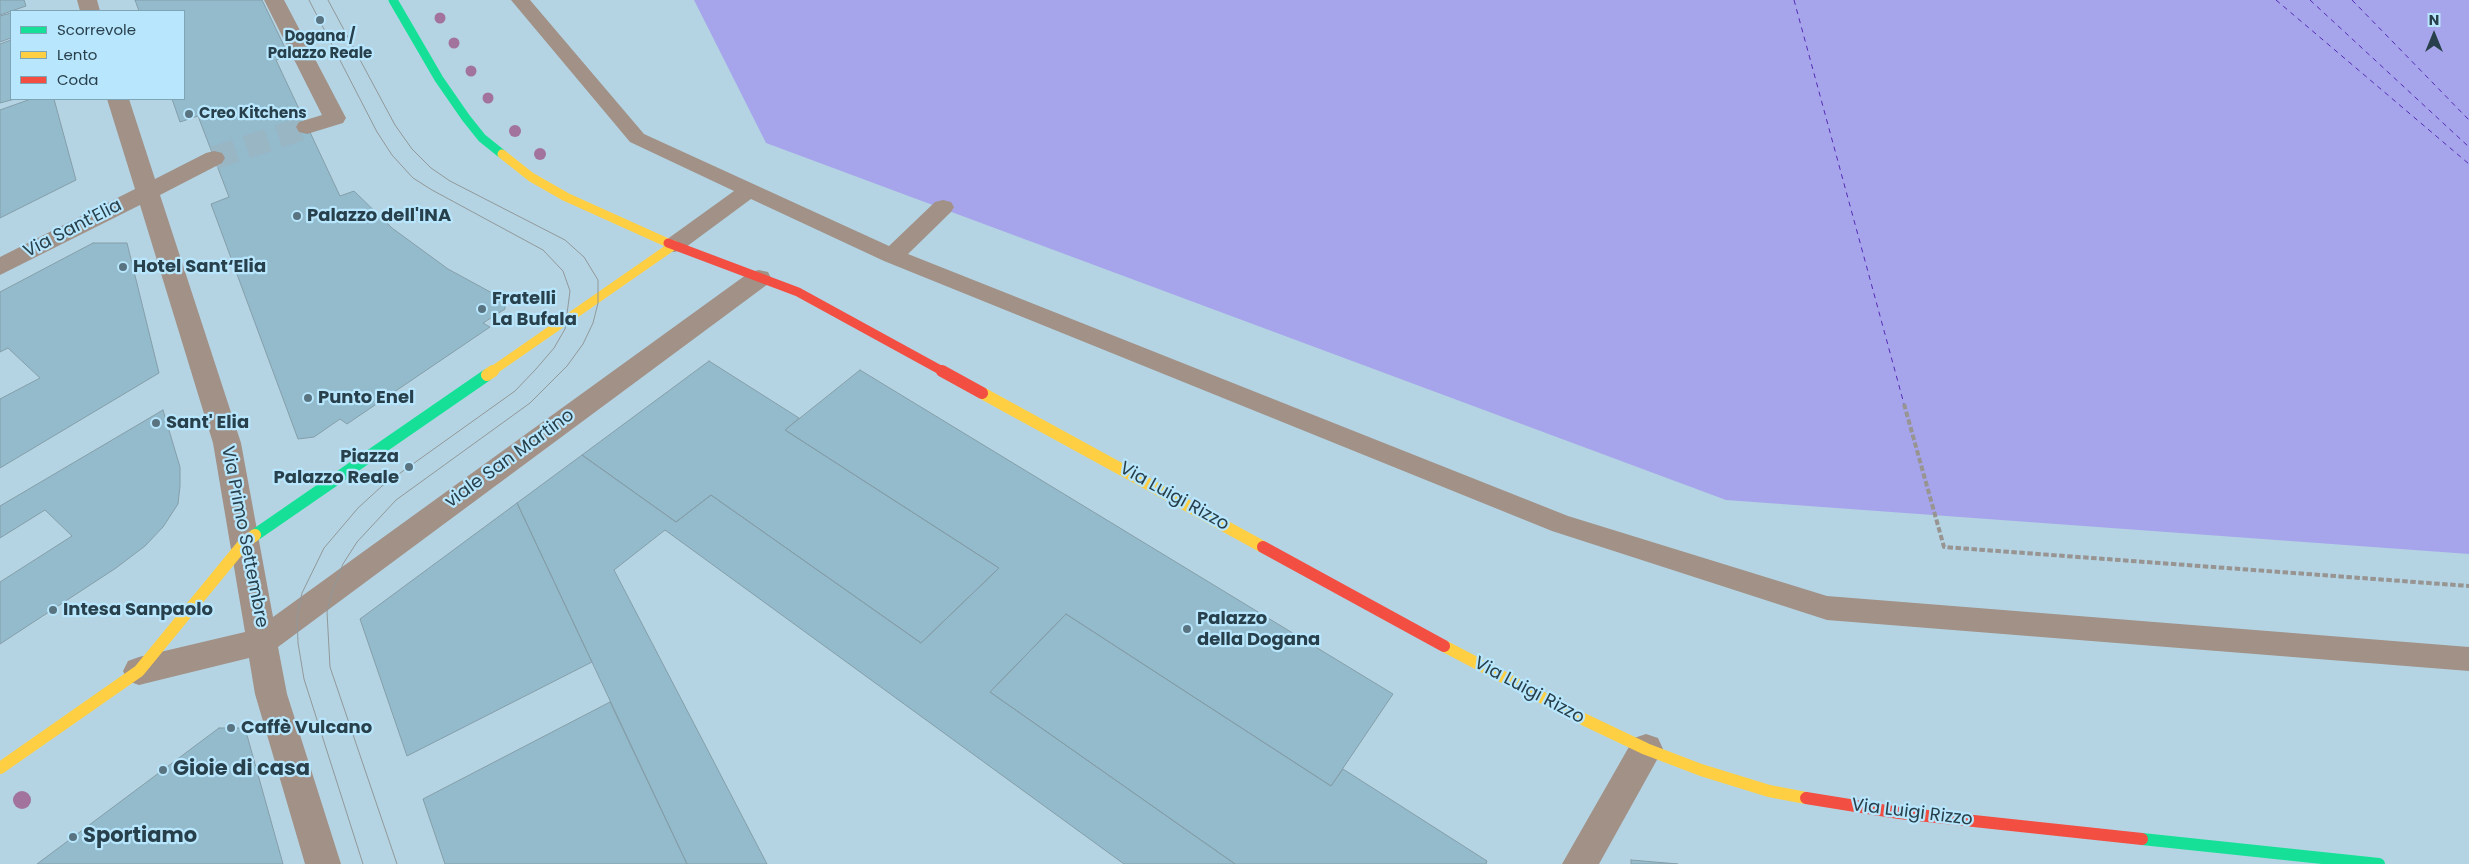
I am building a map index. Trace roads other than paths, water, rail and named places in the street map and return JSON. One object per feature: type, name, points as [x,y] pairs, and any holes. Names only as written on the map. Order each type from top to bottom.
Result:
[{"type":"main road","name":"Via Luigi Rizzo","points":[[393,0],[439,79],[482,138],[531,177],[566,197],[629,227],[806,297],[1468,659],[1583,719],[1646,749],[1701,770],[1769,791],[1837,804],[1899,813],[2379,864]]},
{"type":"main road","points":[[0,768],[139,671],[245,542],[674,245]]},
{"type":"street","points":[[274,0],[335,118],[307,127]]},
{"type":"street","name":"Via Primo Settembre","points":[[118,100],[227,443],[272,694],[323,864]]},
{"type":"street","name":"Via Sant'Elia","points":[[0,267],[214,158]]},
{"type":"street","name":"viale San Martino","points":[[263,641],[758,278]]},
{"type":"street","points":[[139,671],[263,641]]},
{"type":"street","points":[[1580,864],[1646,749]]},
{"type":"lane","points":[[520,0],[637,138],[892,256],[1561,524],[1827,608],[2469,659]]},
{"type":"lane","points":[[674,245],[750,190]]},
{"type":"lane","points":[[892,256],[943,207]]},
{"type":"water","points":[[694,0],[2469,0],[2469,554],[1726,500],[766,143]]},
{"type":"tunnel","points":[[214,158],[307,127]]},
{"type":"tram line","points":[[309,0],[377,132],[392,155],[413,178],[432,190],[543,250],[563,271],[570,291],[565,329],[554,348],[536,369],[515,391],[382,486],[358,508],[324,548],[302,593],[297,616],[298,643],[304,679],[363,864]]},
{"type":"tram line","points":[[328,0],[395,125],[412,149],[431,168],[450,181],[565,240],[584,257],[598,280],[598,303],[593,323],[583,344],[567,366],[530,403],[396,500],[357,542],[343,564],[333,589],[327,612],[330,667],[397,864]]},
{"type":"place","name":"Dogana / Palazzo Reale","points":[[320,20]]},
{"type":"place","name":"Creo Kitchens","points":[[189,114]]},
{"type":"place","name":"Palazzo dell'INA","points":[[297,216]]},
{"type":"place","name":"Hotel Sant‘Elia","points":[[123,267]]},
{"type":"place","name":"Fratelli La Bufala","points":[[482,309]]},
{"type":"place","name":"Punto Enel","points":[[308,398]]},
{"type":"place","name":"Sant' Elia","points":[[156,423]]},
{"type":"place","name":"Piazza Palazzo Reale","points":[[409,467]]},
{"type":"place","name":"Intesa Sanpaolo","points":[[53,610]]},
{"type":"place","name":"Palazzo della Dogana","points":[[1187,629]]},
{"type":"place","name":"Caffè Vulcano","points":[[231,728]]},
{"type":"place","name":"Gioie di casa","points":[[163,770]]},
{"type":"place","name":"Sportiamo","points":[[73,837]]}]
